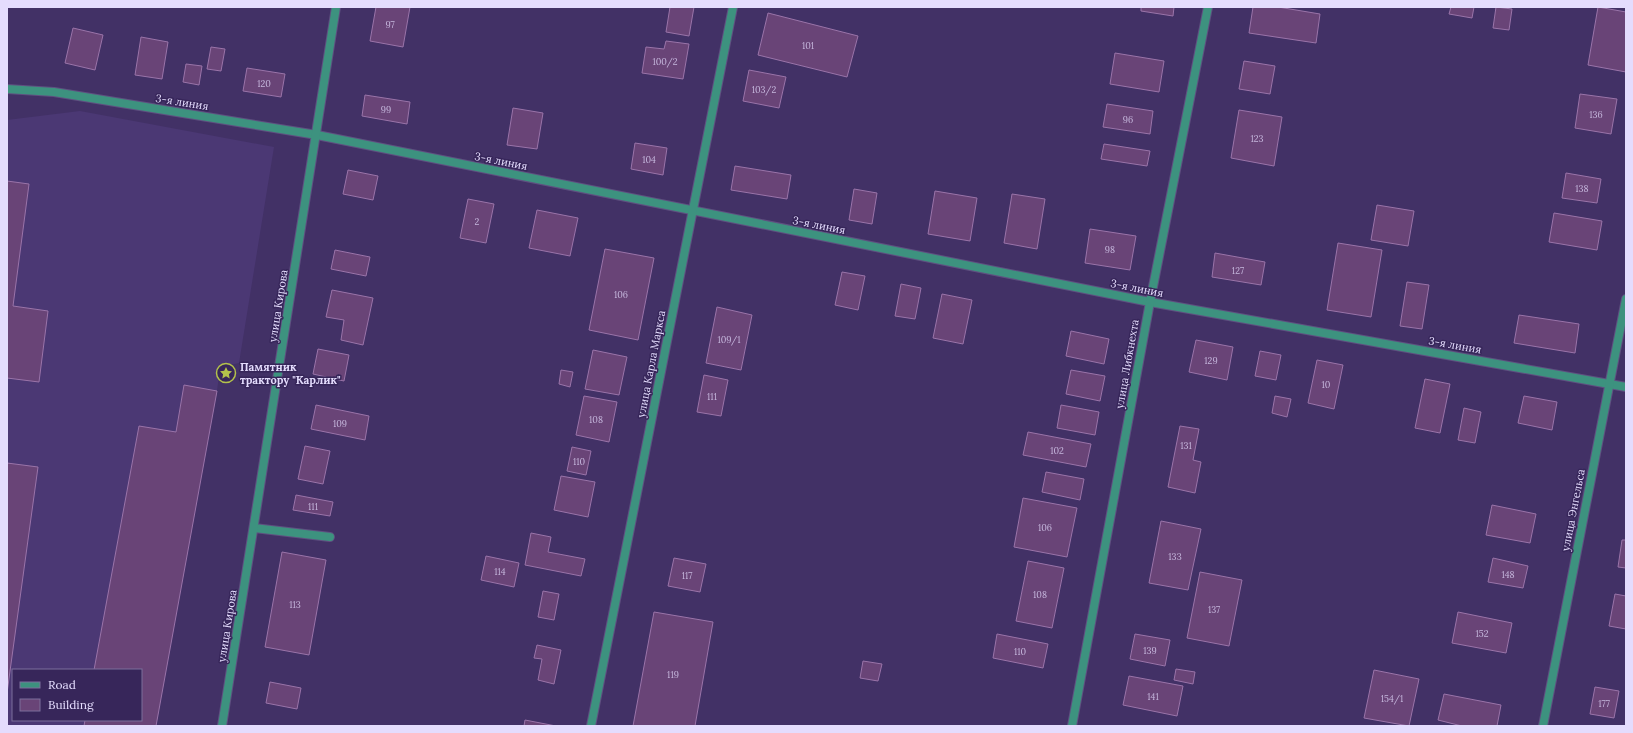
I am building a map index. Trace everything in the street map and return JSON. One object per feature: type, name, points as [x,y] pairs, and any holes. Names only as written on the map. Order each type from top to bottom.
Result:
[{"type":"street","name":"улица Кирова","points":[[222,726],[317,135],[336,7]]},
{"type":"street","name":"улица Карла Маркса","points":[[591,726],[733,7]]},
{"type":"street","name":"улица Либкнехта","points":[[1072,726],[1150,302],[1208,7]]},
{"type":"street","name":"3-я линия","points":[[7,89],[54,92],[317,135],[1150,302],[1626,387]]},
{"type":"street","name":"улица Энгельса","points":[[1543,726],[1626,299]]},
{"type":"street","points":[[254,528],[330,537]]},
{"type":"shaded area","points":[[80,111],[274,147],[239,363],[220,367],[217,391],[156,726],[7,726],[7,120]]},
{"type":"building","points":[[376,7],[410,7],[403,47],[370,41]]},
{"type":"building","points":[[670,7],[694,7],[689,36],[666,32]]},
{"type":"building","points":[[1141,7],[1174,7],[1173,16],[1141,11]]},
{"type":"building","points":[[1253,7],[1278,7],[1320,14],[1316,43],[1249,33]]},
{"type":"building","points":[[1451,7],[1474,7],[1472,18],[1449,14]]},
{"type":"building","points":[[1496,7],[1512,9],[1509,30],[1493,28]]},
{"type":"building","points":[[1598,7],[1626,12],[1626,72],[1588,65]]},
{"type":"building","points":[[768,13],[858,36],[847,77],[758,55]]},
{"type":"building","points":[[73,28],[103,35],[95,70],[65,63]]},
{"type":"building","points":[[141,37],[168,42],[162,79],[135,75]]},
{"type":"building","points":[[666,41],[689,44],[683,79],[642,73],[646,47],[664,49]]},
{"type":"building","points":[[211,47],[225,49],[221,71],[207,69]]},
{"type":"building","points":[[1115,53],[1164,61],[1159,92],[1110,84]]},
{"type":"building","points":[[1244,61],[1275,66],[1270,94],[1239,89]]},
{"type":"building","points":[[186,64],[202,66],[199,85],[183,82]]},
{"type":"building","points":[[247,68],[285,74],[281,97],[243,91]]},
{"type":"building","points":[[749,70],[786,77],[779,108],[743,101]]},
{"type":"building","points":[[1580,94],[1617,99],[1611,134],[1575,128]]},
{"type":"building","points":[[365,95],[410,102],[407,124],[362,116]]},
{"type":"building","points":[[1107,104],[1153,111],[1150,134],[1103,127]]},
{"type":"building","points":[[513,108],[543,113],[537,149],[507,145]]},
{"type":"building","points":[[1239,110],[1282,117],[1274,166],[1231,158]]},
{"type":"building","points":[[635,143],[667,148],[663,175],[631,169]]},
{"type":"building","points":[[1104,144],[1150,151],[1147,166],[1101,159]]},
{"type":"building","points":[[735,166],[791,175],[787,199],[731,190]]},
{"type":"building","points":[[348,170],[378,176],[373,200],[343,194]]},
{"type":"building","points":[[1566,173],[1601,179],[1597,203],[1562,198]]},
{"type":"building","points":[[7,181],[29,184],[13,306],[48,311],[39,382],[7,378]]},
{"type":"building","points":[[854,189],[877,193],[872,224],[849,220]]},
{"type":"building","points":[[935,191],[977,198],[970,241],[928,234]]},
{"type":"building","points":[[1012,194],[1045,199],[1037,249],[1004,243]]},
{"type":"building","points":[[468,199],[494,204],[486,243],[460,238]]},
{"type":"building","points":[[1377,205],[1414,211],[1408,246],[1371,240]]},
{"type":"building","points":[[537,210],[578,218],[570,256],[529,248]]},
{"type":"building","points":[[1554,213],[1602,221],[1597,250],[1549,242]]},
{"type":"building","points":[[1090,229],[1136,236],[1130,270],[1085,263]]},
{"type":"building","points":[[1338,243],[1382,250],[1371,317],[1327,310]]},
{"type":"building","points":[[605,249],[654,258],[638,340],[589,330]]},
{"type":"building","points":[[335,250],[370,257],[366,276],[331,269]]},
{"type":"building","points":[[1215,253],[1265,262],[1261,285],[1212,277]]},
{"type":"building","points":[[842,272],[865,276],[858,310],[835,305]]},
{"type":"building","points":[[1407,282],[1429,285],[1422,329],[1400,326]]},
{"type":"building","points":[[901,284],[921,288],[915,319],[895,316]]},
{"type":"building","points":[[332,290],[373,298],[363,345],[341,340],[344,320],[326,317]]},
{"type":"building","points":[[942,294],[972,300],[963,344],[933,338]]},
{"type":"building","points":[[717,307],[752,315],[741,370],[706,363]]},
{"type":"building","points":[[1519,315],[1579,324],[1575,353],[1514,343]]},
{"type":"building","points":[[1071,331],[1109,339],[1104,364],[1066,356]]},
{"type":"building","points":[[1196,340],[1233,347],[1227,380],[1189,372]]},
{"type":"building","points":[[318,349],[349,355],[344,381],[313,374]]},
{"type":"building","points":[[593,350],[627,357],[619,395],[585,389]]},
{"type":"building","points":[[1260,351],[1281,355],[1276,380],[1255,376]]},
{"type":"building","points":[[1317,360],[1343,365],[1334,409],[1308,403]]},
{"type":"building","points":[[561,370],[573,372],[570,387],[559,384]]},
{"type":"building","points":[[1071,370],[1105,376],[1100,401],[1066,394]]},
{"type":"building","points":[[704,375],[728,380],[721,416],[697,412]]},
{"type":"building","points":[[1425,379],[1450,384],[1440,433],[1415,428]]},
{"type":"building","points":[[184,385],[217,391],[156,726],[84,726],[85,721],[142,721],[142,669],[94,669],[139,426],[176,432]]},
{"type":"building","points":[[584,396],[617,402],[609,442],[576,435]]},
{"type":"building","points":[[1275,396],[1291,399],[1287,417],[1272,413]]},
{"type":"building","points":[[1524,396],[1557,402],[1552,430],[1518,423]]},
{"type":"building","points":[[316,405],[369,416],[365,440],[311,429]]},
{"type":"building","points":[[1061,405],[1099,412],[1095,435],[1057,428]]},
{"type":"building","points":[[1464,408],[1481,412],[1475,443],[1458,440]]},
{"type":"building","points":[[1180,426],[1199,429],[1193,460],[1201,462],[1195,493],[1168,487]]},
{"type":"building","points":[[1028,432],[1091,444],[1086,467],[1023,455]]},
{"type":"building","points":[[305,446],[330,451],[323,484],[298,479]]},
{"type":"building","points":[[572,447],[591,451],[586,475],[567,471]]},
{"type":"building","points":[[7,463],[38,467],[7,693]]},
{"type":"building","points":[[1046,472],[1084,479],[1080,500],[1042,492]]},
{"type":"building","points":[[561,476],[595,482],[588,517],[554,510]]},
{"type":"building","points":[[296,495],[333,502],[330,516],[293,510]]},
{"type":"building","points":[[1023,498],[1077,508],[1067,557],[1014,547]]},
{"type":"building","points":[[1492,505],[1536,514],[1530,543],[1486,535]]},
{"type":"building","points":[[1161,521],[1201,529],[1188,590],[1149,583]]},
{"type":"building","points":[[531,533],[551,537],[548,552],[585,559],[581,576],[525,565]]},
{"type":"building","points":[[1622,540],[1626,540],[1626,568],[1618,567]]},
{"type":"building","points":[[282,552],[326,560],[309,655],[265,647]]},
{"type":"building","points":[[486,556],[519,563],[514,587],[481,580]]},
{"type":"building","points":[[674,558],[706,564],[700,592],[668,586]]},
{"type":"building","points":[[1493,558],[1528,566],[1523,588],[1488,582]]},
{"type":"building","points":[[1028,561],[1064,568],[1052,628],[1016,621]]},
{"type":"building","points":[[1200,572],[1242,580],[1229,646],[1187,638]]},
{"type":"building","points":[[543,591],[559,594],[554,620],[538,617]]},
{"type":"building","points":[[1615,594],[1626,596],[1626,629],[1609,626]]},
{"type":"building","points":[[654,612],[713,622],[695,726],[633,726]]},
{"type":"building","points":[[1458,612],[1512,623],[1506,653],[1452,643]]},
{"type":"building","points":[[997,634],[1048,644],[1043,668],[993,658]]},
{"type":"building","points":[[1135,634],[1170,640],[1165,666],[1130,659]]},
{"type":"building","points":[[537,645],[561,650],[554,684],[538,680],[542,659],[534,658]]},
{"type":"building","points":[[863,661],[882,664],[878,681],[860,678]]},
{"type":"building","points":[[1176,669],[1195,672],[1193,684],[1174,680]]},
{"type":"building","points":[[1374,670],[1419,679],[1409,726],[1364,718]]},
{"type":"building","points":[[1129,676],[1183,686],[1177,716],[1123,705]]},
{"type":"building","points":[[270,682],[301,688],[297,709],[266,703]]},
{"type":"building","points":[[1595,687],[1619,691],[1614,718],[1590,714]]},
{"type":"building","points":[[1444,694],[1501,705],[1497,726],[1462,726],[1438,720]]},
{"type":"building","points":[[525,720],[556,726],[524,726]]},
{"type":"place","name":"Памятник трактору \"Карлик\"","points":[[226,373]]}]
